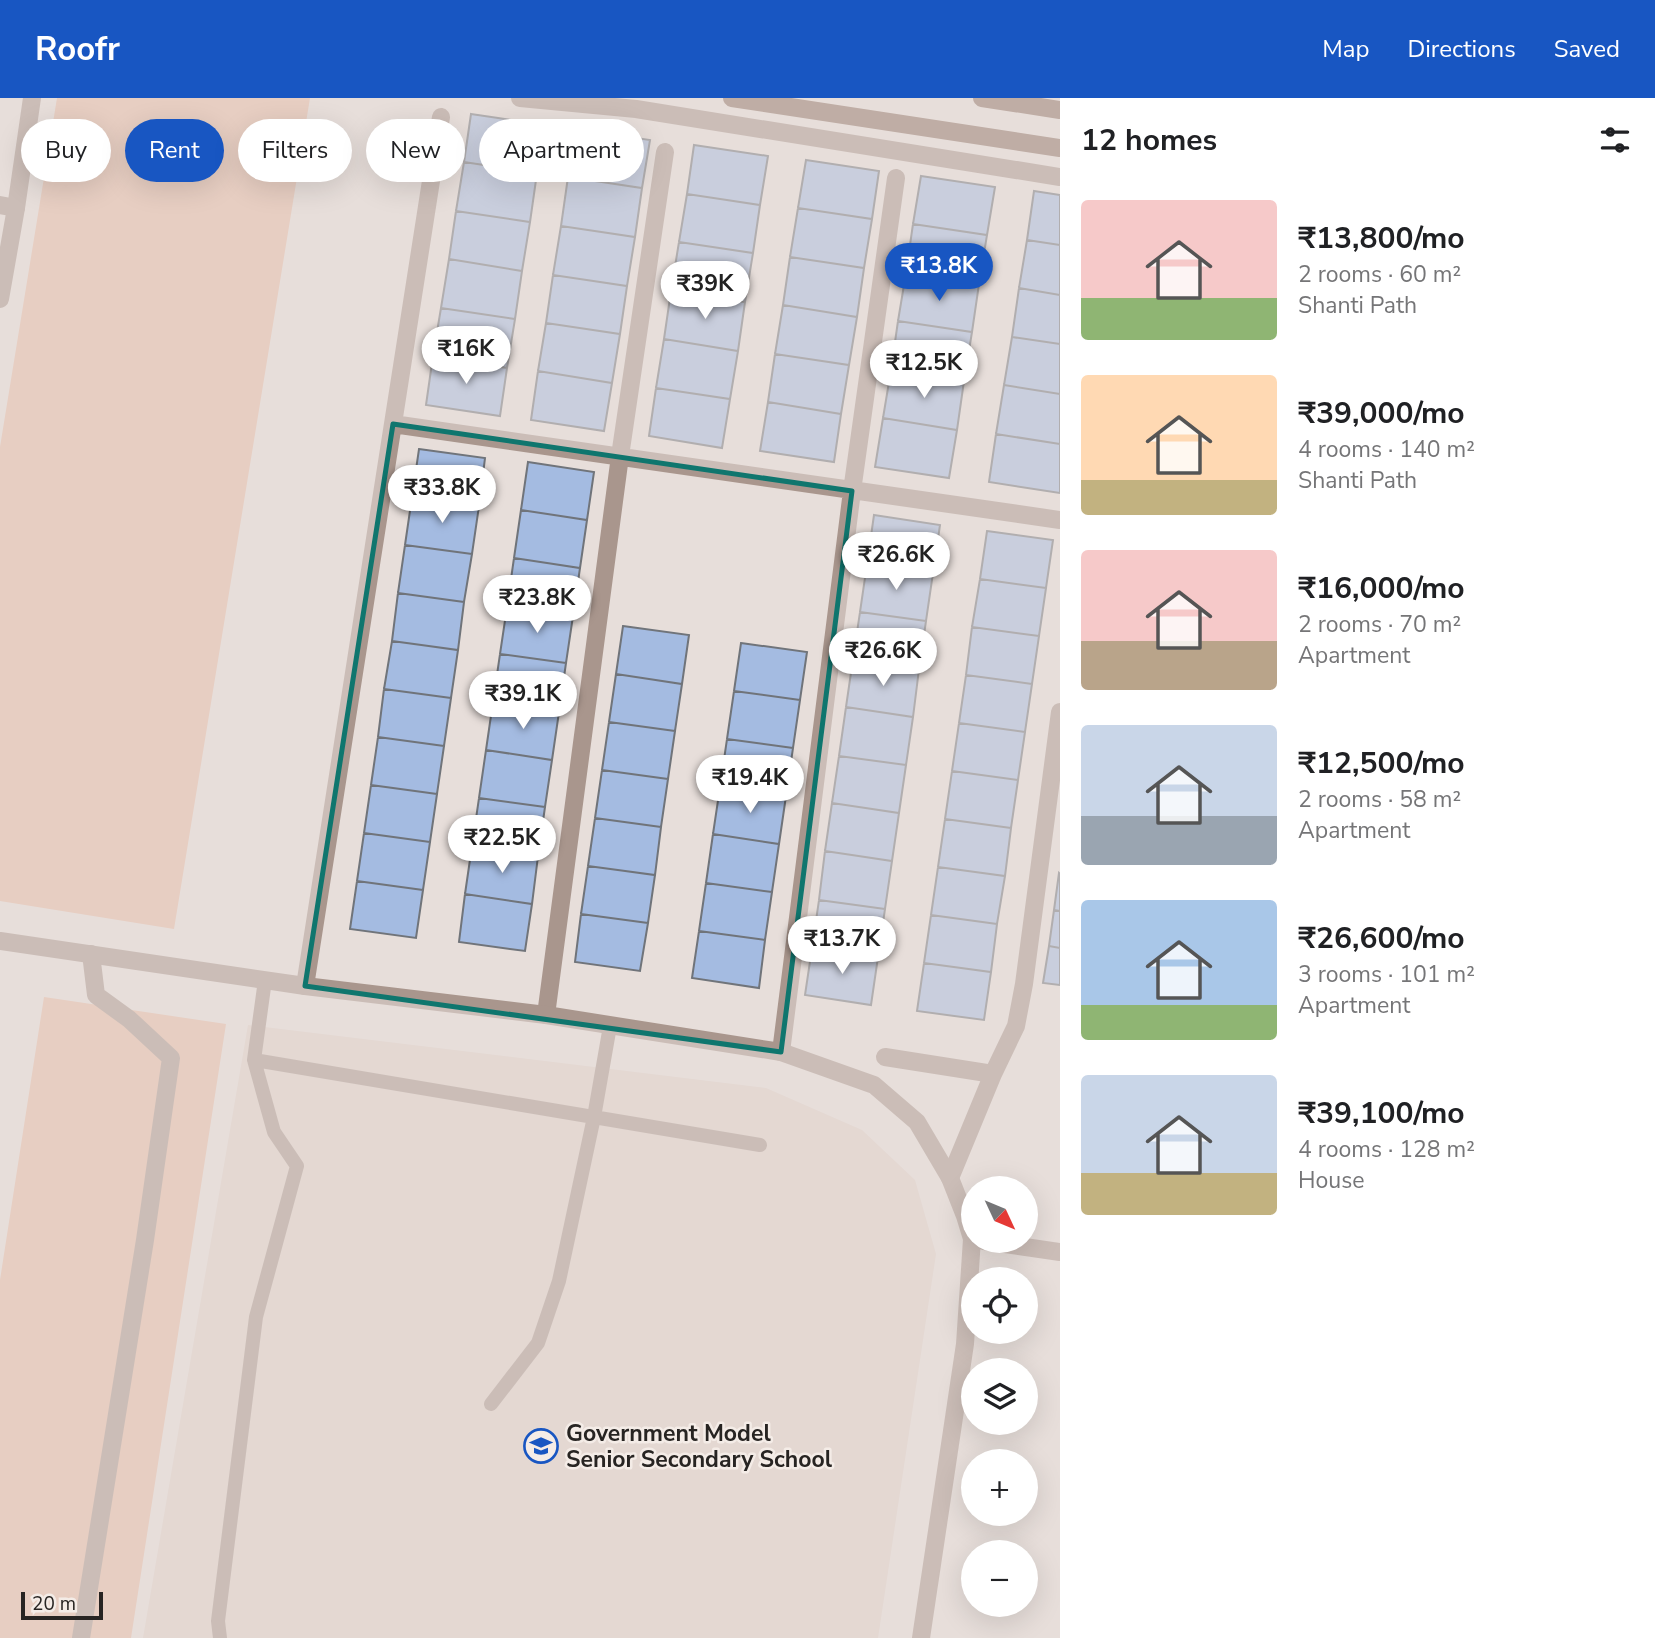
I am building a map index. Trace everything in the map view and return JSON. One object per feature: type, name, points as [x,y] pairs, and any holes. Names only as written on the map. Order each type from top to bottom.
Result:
[{"type":"main road","points":[[732,98],[1060,148]]},
{"type":"main road","points":[[982,98],[1060,110]]},
{"type":"street","points":[[0,299],[8,206],[32,98]]},
{"type":"street","points":[[520,98],[636,109],[1060,177]]},
{"type":"street","points":[[305,986],[441,117]]},
{"type":"street","points":[[547,1015],[620,456],[665,152]]},
{"type":"street","points":[[781,1052],[852,491],[896,178]]},
{"type":"street","points":[[393,424],[1060,520]]},
{"type":"street","points":[[950,1178],[1016,1026],[1060,712]]},
{"type":"street","points":[[0,941],[305,986],[547,1015],[781,1052],[874,1085],[917,1122],[950,1178],[961,1206]]},
{"type":"street","points":[[81,1638],[143,1254],[171,1058],[129,1019],[96,995],[91,954]]},
{"type":"street","points":[[885,1056],[993,1074]]},
{"type":"street","points":[[1038,1249],[1060,1252]]},
{"type":"street","points":[[920,1638],[965,1344],[975,1253]]},
{"type":"lane","points":[[220,1638],[218,1621],[256,1317],[297,1166],[274,1132],[254,1060],[265,980]]},
{"type":"lane","points":[[491,1404],[538,1343],[559,1281],[594,1117],[610,1026]]},
{"type":"lane","points":[[254,1060],[760,1145]]},
{"type":"highlighted area","points":[[393,424],[852,491],[781,1052],[305,986]]},
{"type":"shaded area","points":[[57,98],[310,98],[307,119],[238,119],[238,182],[296,182],[174,929],[0,901],[0,447],[43,182],[111,182],[111,119],[54,119]]},
{"type":"shaded area","points":[[44,997],[226,1024],[131,1638],[0,1638],[0,1280]]},
{"type":"shaded area","name":"Government Model Senior Secondary School","points":[[248,1025],[766,1088],[862,1130],[915,1180],[936,1254],[878,1638],[143,1638]]},
{"type":"building","points":[[471,114],[505,119],[479,119],[479,164],[465,162]]},
{"type":"building","points":[[644,139],[650,140],[644,176]]},
{"type":"building","points":[[694,145],[768,156],[760,205],[687,194]]},
{"type":"building","points":[[806,160],[879,171],[872,219],[798,208]]},
{"type":"building","points":[[465,162],[479,164],[479,182],[536,182],[530,222],[456,211],[461,182],[465,182]]},
{"type":"building","points":[[921,176],[995,187],[987,235],[913,224]]},
{"type":"building","points":[[567,182],[602,182],[642,188],[635,237],[561,226]]},
{"type":"building","points":[[602,182],[643,182],[642,188]]},
{"type":"building","points":[[1034,191],[1060,195],[1060,245],[1027,240]]},
{"type":"building","points":[[687,194],[760,205],[753,253],[679,242]]},
{"type":"building","points":[[798,208],[872,219],[864,268],[790,257]]},
{"type":"building","points":[[456,211],[530,222],[522,271],[449,259]]},
{"type":"building","points":[[913,224],[987,235],[979,284],[906,273]]},
{"type":"building","points":[[561,226],[635,237],[627,286],[553,275]]},
{"type":"building","points":[[1027,240],[1060,245],[1060,295],[1019,288]]},
{"type":"building","points":[[679,242],[753,253],[745,302],[671,291]]},
{"type":"building","points":[[790,257],[864,268],[857,317],[783,305]]},
{"type":"building","points":[[449,259],[522,271],[515,319],[441,308]]},
{"type":"building","points":[[906,273],[979,284],[972,332],[898,321]]},
{"type":"building","points":[[553,275],[627,286],[620,334],[546,323]]},
{"type":"building","points":[[1019,288],[1060,295],[1060,344],[1012,337]]},
{"type":"building","points":[[671,291],[745,302],[738,351],[664,339]]},
{"type":"building","points":[[783,305],[857,317],[849,365],[775,354]]},
{"type":"building","points":[[441,308],[515,319],[507,368],[433,356]]},
{"type":"building","points":[[898,321],[972,332],[964,381],[891,370]]},
{"type":"building","points":[[546,323],[620,334],[612,383],[538,371]]},
{"type":"building","points":[[1012,337],[1060,344],[1060,394],[1004,385]]},
{"type":"building","points":[[664,339],[738,351],[730,399],[656,388]]},
{"type":"building","points":[[775,354],[849,365],[841,414],[768,402]]},
{"type":"building","points":[[433,356],[507,368],[500,416],[426,405]]},
{"type":"building","points":[[891,370],[964,381],[957,430],[883,418]]},
{"type":"building","points":[[538,371],[612,383],[604,431],[531,420]]},
{"type":"building","points":[[1004,385],[1060,394],[1060,444],[996,434]]},
{"type":"building","points":[[656,388],[730,399],[722,448],[649,436]]},
{"type":"building","points":[[768,402],[841,414],[834,462],[760,451]]},
{"type":"building","points":[[883,418],[957,430],[949,478],[875,467]]},
{"type":"building","points":[[996,434],[1060,444],[1060,493],[989,482]]},
{"type":"building","points":[[419,449],[485,458],[479,506],[412,497]]},
{"type":"building","points":[[528,462],[594,472],[587,520],[521,510]]},
{"type":"building","points":[[412,497],[479,506],[472,554],[405,545]]},
{"type":"building","points":[[521,510],[587,520],[580,568],[514,558]]},
{"type":"building","points":[[874,515],[940,525],[933,573],[867,564]]},
{"type":"building","points":[[987,531],[1053,540],[1046,588],[980,579]]},
{"type":"building","points":[[405,545],[472,554],[464,602],[398,593]]},
{"type":"building","points":[[514,558],[580,568],[573,616],[507,607]]},
{"type":"building","points":[[867,564],[933,573],[926,621],[860,612]]},
{"type":"building","points":[[980,579],[1046,588],[1039,636],[972,627]]},
{"type":"building","points":[[398,593],[464,602],[458,650],[392,641]]},
{"type":"building","points":[[507,607],[573,616],[566,663],[500,654]]},
{"type":"building","points":[[860,612],[926,621],[919,669],[853,659]]},
{"type":"building","points":[[623,626],[689,635],[682,684],[616,674]]},
{"type":"building","points":[[972,627],[1039,636],[1032,684],[966,675]]},
{"type":"building","points":[[392,641],[458,650],[451,698],[384,689]]},
{"type":"building","points":[[741,643],[807,652],[800,700],[734,691]]},
{"type":"building","points":[[500,654],[566,663],[559,712],[493,702]]},
{"type":"building","points":[[853,659],[919,669],[913,717],[846,707]]},
{"type":"building","points":[[616,674],[682,684],[675,731],[609,722]]},
{"type":"building","points":[[966,675],[1032,684],[1025,732],[959,723]]},
{"type":"building","points":[[384,689],[451,698],[444,746],[378,737]]},
{"type":"building","points":[[734,691],[800,700],[793,748],[727,739]]},
{"type":"building","points":[[493,702],[559,712],[552,760],[486,750]]},
{"type":"building","points":[[846,707],[913,717],[906,765],[839,756]]},
{"type":"building","points":[[609,722],[675,731],[668,779],[602,770]]},
{"type":"building","points":[[959,723],[1025,732],[1018,780],[952,771]]},
{"type":"building","points":[[378,737],[444,746],[437,794],[371,785]]},
{"type":"building","points":[[727,739],[793,748],[786,796],[720,787]]},
{"type":"building","points":[[486,750],[552,760],[545,807],[479,798]]},
{"type":"building","points":[[839,756],[906,765],[899,813],[832,803]]},
{"type":"building","points":[[602,770],[668,779],[661,827],[595,818]]},
{"type":"building","points":[[952,771],[1018,780],[1011,828],[945,819]]},
{"type":"building","points":[[371,785],[437,794],[430,842],[364,833]]},
{"type":"building","points":[[720,787],[786,796],[779,844],[713,834]]},
{"type":"building","points":[[479,798],[545,807],[538,856],[472,846]]},
{"type":"building","points":[[832,803],[899,813],[892,861],[825,851]]},
{"type":"building","points":[[595,818],[661,827],[655,875],[588,866]]},
{"type":"building","points":[[945,819],[1011,828],[1005,876],[938,867]]},
{"type":"building","points":[[364,833],[430,842],[423,890],[357,881]]},
{"type":"building","points":[[713,834],[779,844],[772,892],[706,883]]},
{"type":"building","points":[[472,846],[538,856],[532,904],[465,894]]},
{"type":"building","points":[[825,851],[892,861],[885,909],[819,900]]},
{"type":"building","points":[[588,866],[655,875],[648,923],[581,914]]},
{"type":"building","points":[[938,867],[1005,876],[997,924],[931,915]]},
{"type":"building","points":[[1060,874],[1060,911],[1054,910]]},
{"type":"building","points":[[357,881],[423,890],[416,938],[350,929]]},
{"type":"building","points":[[706,883],[772,892],[765,940],[699,931]]},
{"type":"building","points":[[465,894],[532,904],[525,951],[459,942]]},
{"type":"building","points":[[819,900],[885,909],[878,957],[812,948]]},
{"type":"building","points":[[1054,910],[1060,911],[1060,948],[1049,946]]},
{"type":"building","points":[[581,914],[648,923],[640,971],[575,962]]},
{"type":"building","points":[[931,915],[997,924],[991,972],[924,963]]},
{"type":"building","points":[[699,931],[765,940],[759,988],[692,978]]},
{"type":"building","points":[[1049,946],[1060,948],[1060,985],[1043,983]]},
{"type":"building","points":[[812,948],[878,957],[871,1005],[805,995]]},
{"type":"building","points":[[924,963],[991,972],[984,1020],[917,1011]]},
{"type":"place","name":"Government Model Senior Secondary School","points":[[541,1446]]}]
